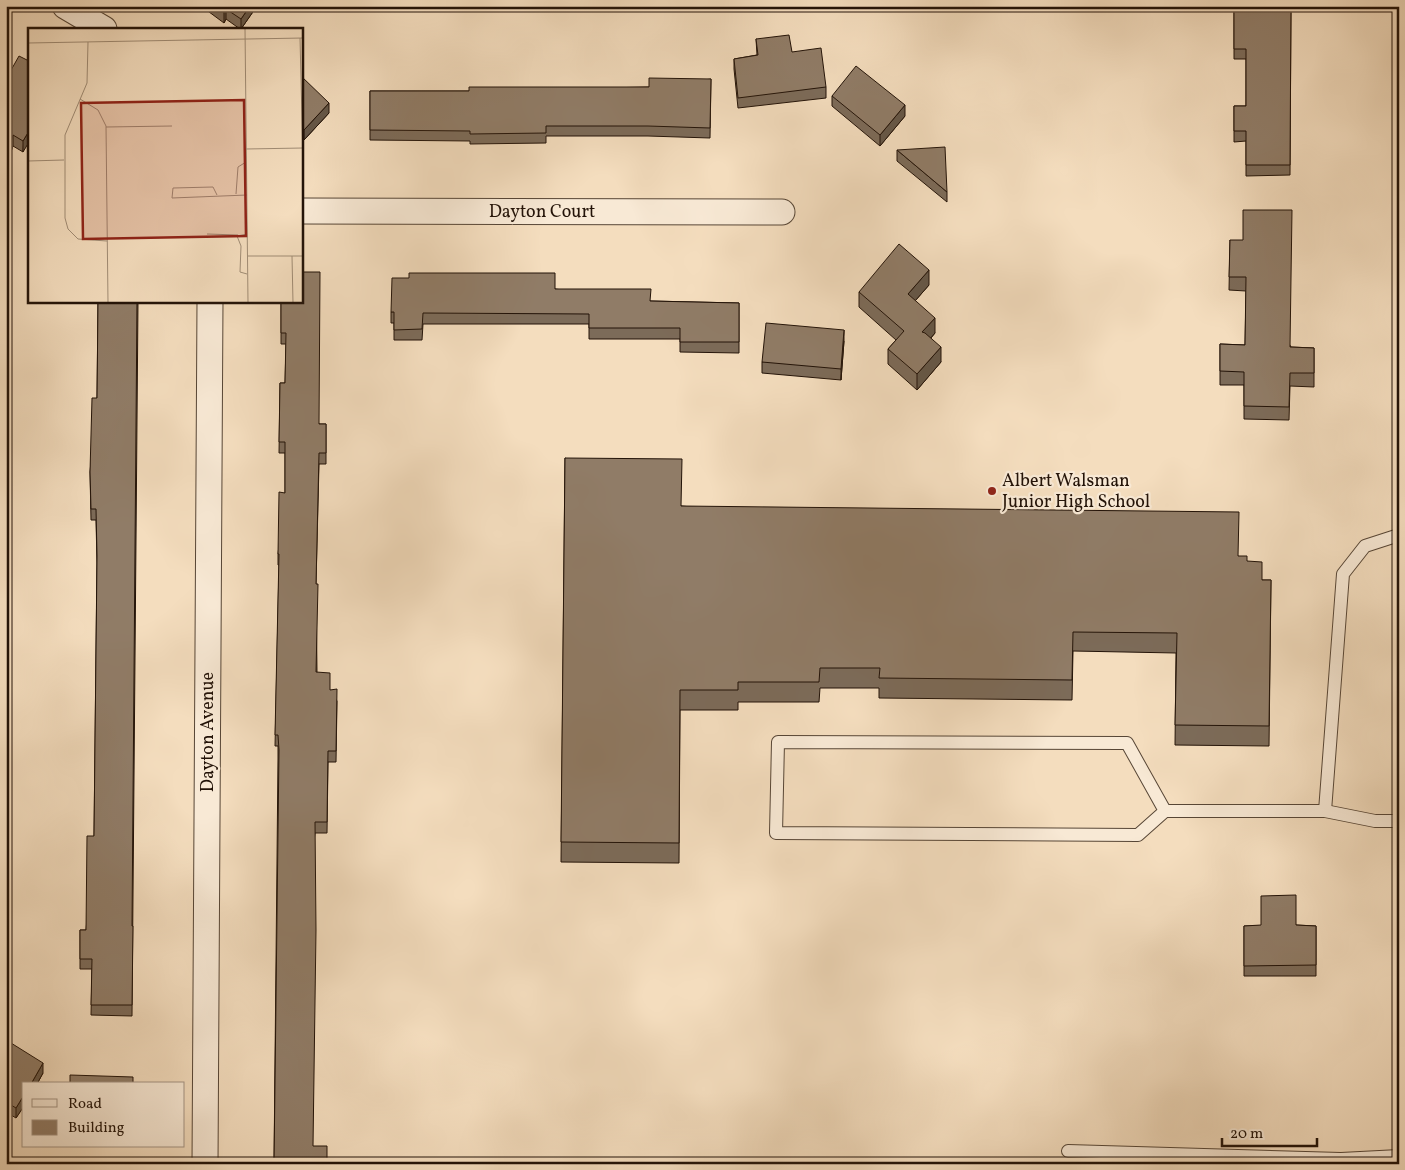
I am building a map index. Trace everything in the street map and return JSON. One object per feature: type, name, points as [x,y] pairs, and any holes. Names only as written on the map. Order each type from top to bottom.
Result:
[{"type":"street","points":[[65,6],[102,28]]},
{"type":"street","name":"Dayton Court","points":[[302,211],[782,212]]},
{"type":"street","name":"Dayton Avenue","points":[[205,1164],[210,302]]},
{"type":"lane","points":[[1325,811],[1343,574],[1365,546],[1399,535]]},
{"type":"lane","points":[[1165,811],[1127,743],[778,742],[776,832],[1138,835],[1165,811],[1325,811],[1375,821],[1399,821]]},
{"type":"lane","points":[[1068,1151],[1338,1161],[1399,1156]]},
{"type":"building","points":[[216,6],[250,6],[241,19],[226,9],[224,12]]},
{"type":"building","points":[[1234,6],[1291,6],[1290,165],[1246,165],[1246,131],[1234,131],[1234,106],[1246,106],[1246,49],[1234,49]]},
{"type":"building","points":[[789,35],[792,52],[821,48],[826,87],[738,98],[734,59],[758,55],[756,39]]},
{"type":"building","points":[[19,56],[28,60],[28,133],[23,141],[13,135],[6,155],[6,79]]},
{"type":"building","points":[[856,66],[905,105],[880,135],[832,96]]},
{"type":"building","points":[[302,77],[329,103],[304,130],[302,128]]},
{"type":"building","points":[[649,78],[711,79],[710,128],[546,126],[546,133],[470,134],[470,131],[370,130],[370,91],[469,91],[469,87],[649,87]]},
{"type":"building","points":[[945,147],[947,192],[897,150]]},
{"type":"building","points":[[1243,210],[1292,210],[1290,347],[1314,348],[1314,373],[1290,373],[1289,407],[1244,406],[1244,372],[1220,371],[1220,344],[1245,345],[1246,277],[1229,277],[1230,240],[1243,240]]},
{"type":"building","points":[[899,244],[929,270],[908,294],[935,318],[922,332],[941,347],[917,374],[888,349],[904,331],[859,292]]},
{"type":"building","points":[[302,272],[320,272],[319,424],[326,424],[326,453],[319,453],[316,672],[330,673],[330,690],[337,689],[336,751],[328,751],[327,822],[315,822],[316,930],[313,1146],[327,1146],[327,1164],[274,1164],[279,750],[278,735],[275,735],[279,492],[285,493],[285,442],[279,442],[280,383],[285,383],[286,333],[281,333],[281,302],[302,302]]},
{"type":"building","points":[[409,273],[555,273],[555,289],[651,289],[650,301],[739,303],[739,342],[680,342],[680,328],[589,328],[589,314],[423,313],[422,329],[394,330],[394,312],[391,312],[392,278],[409,278]]},
{"type":"building","points":[[98,302],[137,302],[132,1005],[91,1005],[92,959],[80,959],[80,930],[86,930],[87,836],[94,836],[97,556],[96,509],[91,509],[90,472],[92,398],[97,398]]},
{"type":"building","points":[[766,323],[844,330],[841,369],[762,362]]},
{"type":"building","points":[[565,458],[682,459],[681,506],[1239,512],[1238,556],[1247,556],[1247,561],[1262,562],[1262,580],[1271,580],[1269,726],[1175,725],[1177,633],[1073,632],[1072,680],[879,678],[880,668],[820,668],[819,682],[738,682],[738,690],[680,690],[679,843],[561,842]]},
{"type":"building","points":[[1296,895],[1296,925],[1316,926],[1316,965],[1244,966],[1244,926],[1261,925],[1261,896]]},
{"type":"building","points":[[11,1043],[43,1063],[32,1082],[22,1082],[22,1098],[16,1108],[6,1102],[6,1051]]},
{"type":"building","points":[[70,1075],[133,1077],[133,1082],[70,1082]]},
{"type":"place","name":"Albert Walsman Junior High School","points":[[992,491]]}]
